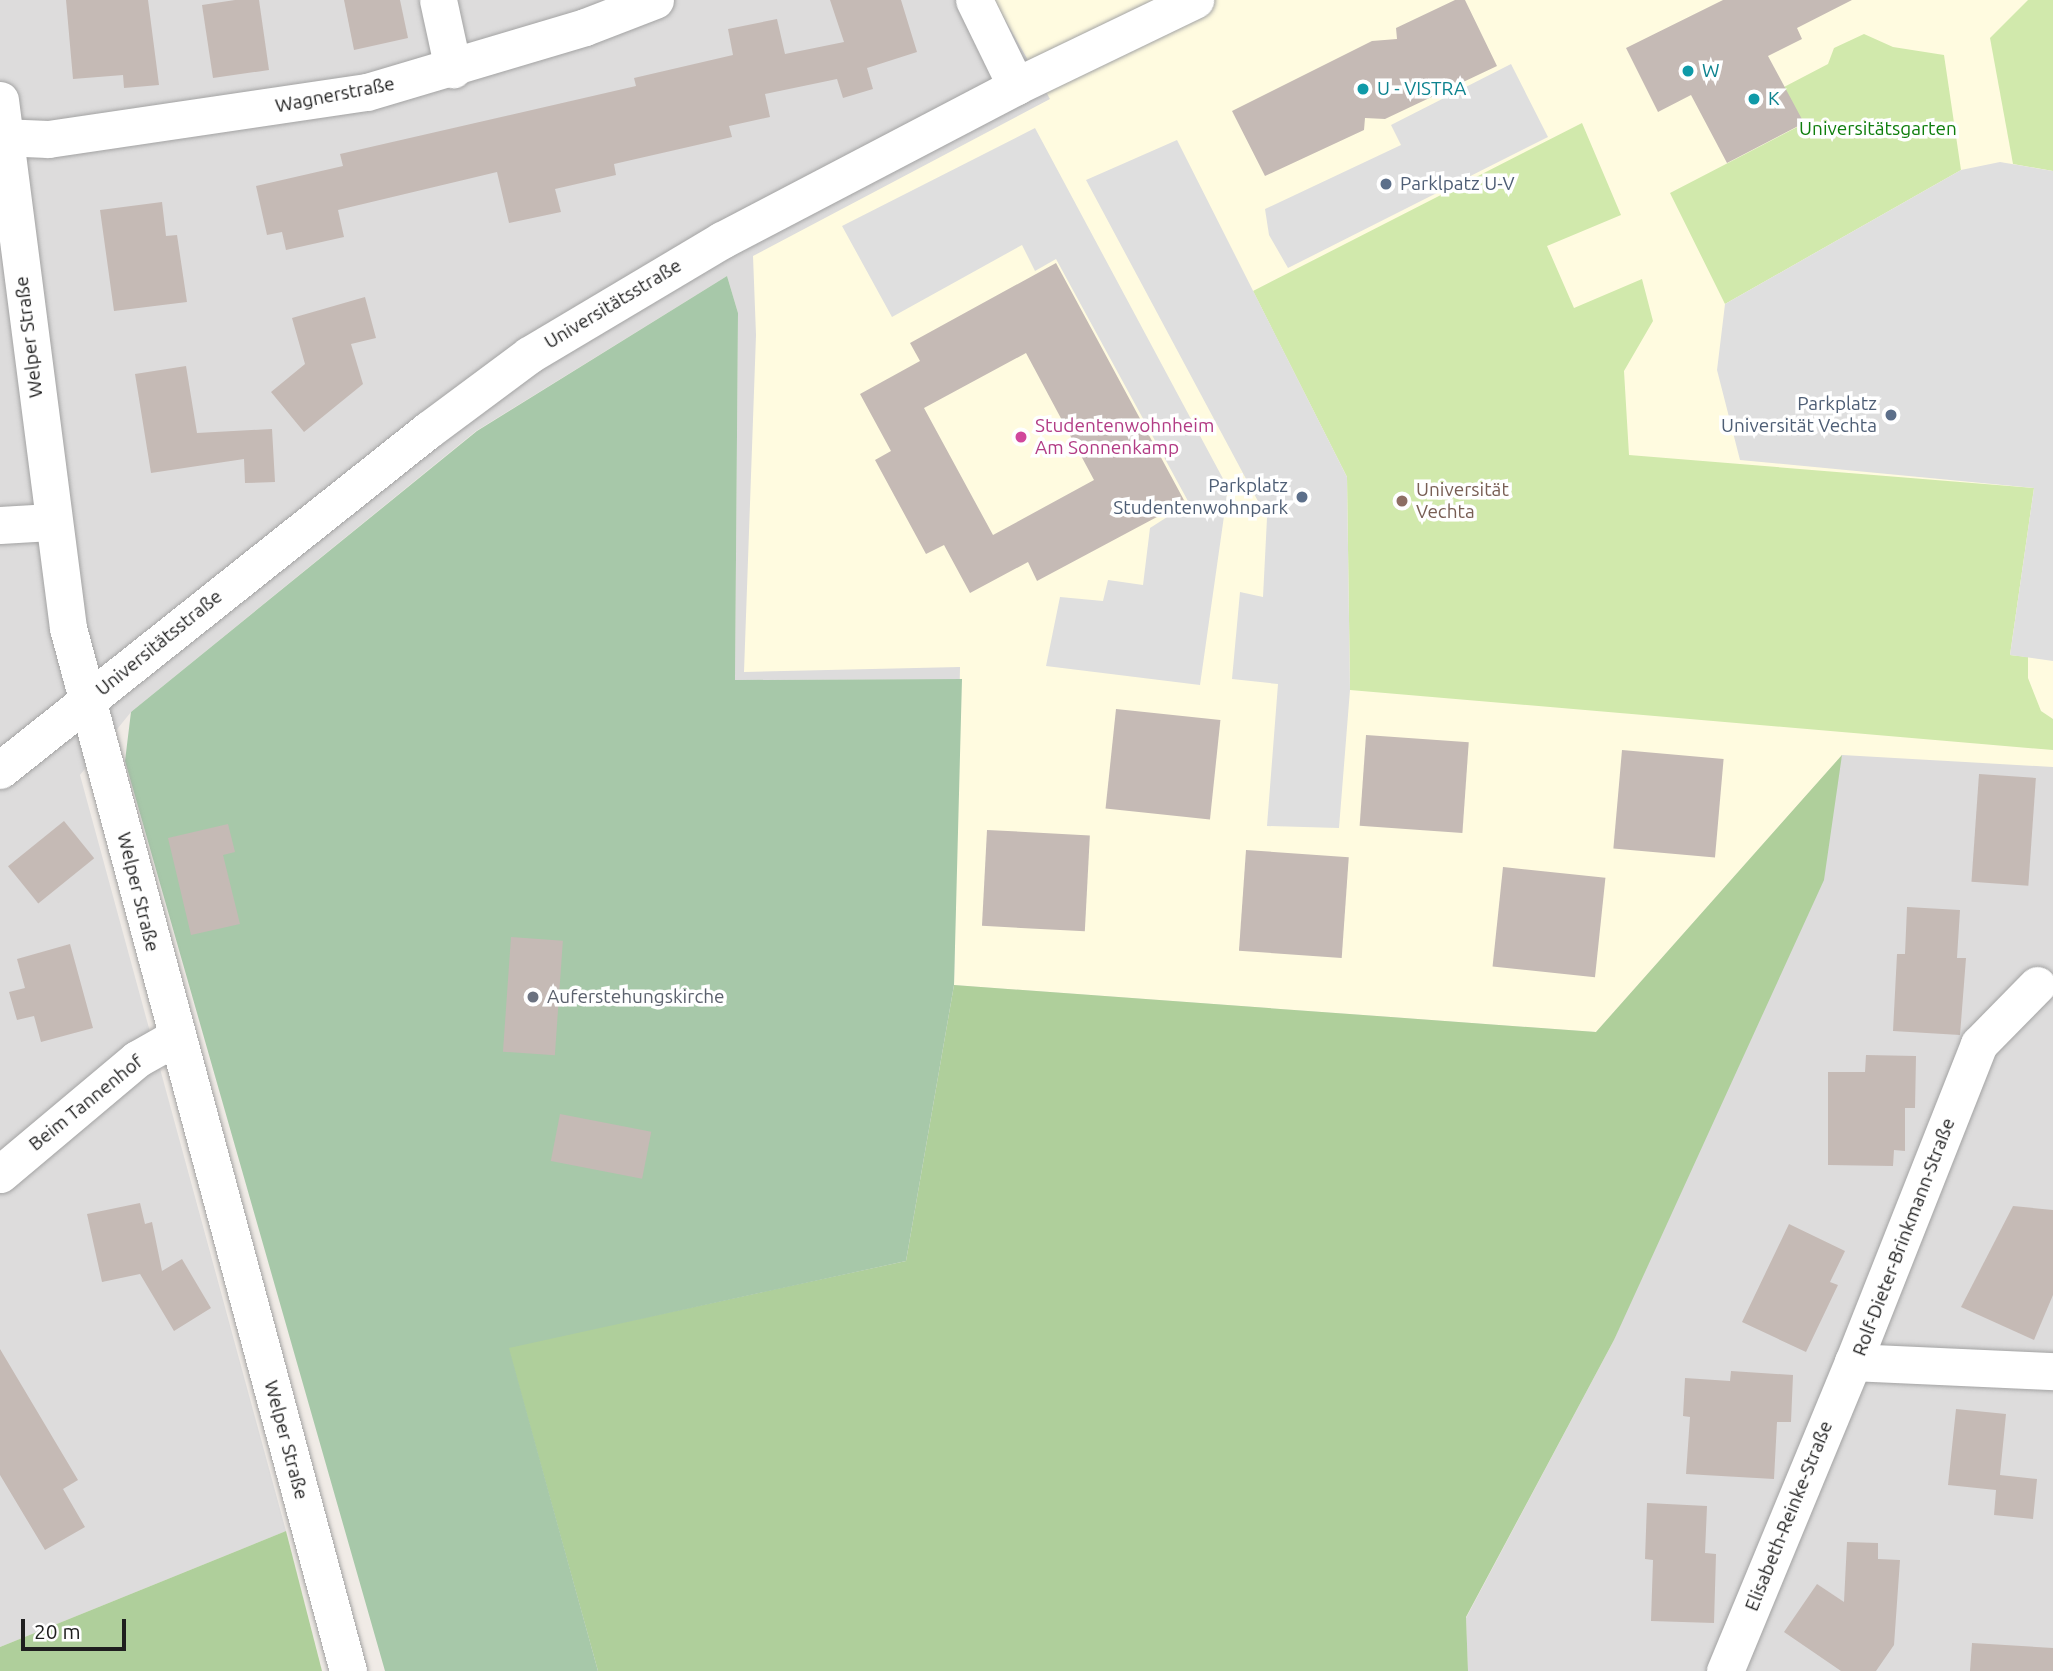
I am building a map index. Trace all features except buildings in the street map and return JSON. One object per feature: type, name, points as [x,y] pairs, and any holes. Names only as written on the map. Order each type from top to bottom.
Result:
[{"type":"street","points":[[438,0],[453,69]]},
{"type":"street","name":"Wagnerstraße","points":[[2,138],[48,139],[367,92],[453,69],[655,0]]},
{"type":"street","points":[[974,0],[1016,86]]},
{"type":"street","name":"Universitätsstraße","points":[[0,770],[529,355],[722,240],[1016,86],[1195,0]]},
{"type":"street","name":"Welper Straße","points":[[0,100],[2,138],[51,522],[68,628],[348,1671]]},
{"type":"street","points":[[0,526],[51,522]]},
{"type":"street","name":"Rolf-Dieter-Brinkmann-Straße","points":[[2036,985],[1979,1044],[1853,1362],[2053,1371]]},
{"type":"street","name":"Beim Tannenhof","points":[[0,1174],[136,1059],[176,1037]]},
{"type":"street","name":"Elisabeth-Reinke-Straße","points":[[1725,1671],[1853,1362]]},
{"type":"shaded area","points":[[0,0],[2053,0],[2053,1671],[1468,1671],[1466,1618],[1614,1340],[1842,756],[954,985],[962,679],[735,680],[738,313],[727,276],[476,431],[131,712],[80,775],[286,1531],[0,1647]]},
{"type":"shaded area","name":"Universität Vechta","points":[[994,0],[2053,0],[2053,767],[1842,755],[1596,1032],[954,985],[960,667],[744,672],[756,335],[753,256],[1050,99]]},
{"type":"shaded area","name":"Parklpatz U-V","points":[[1511,64],[1548,137],[1288,268],[1269,235],[1265,209],[1401,145],[1391,125]]},
{"type":"shaded area","points":[[1035,128],[1228,488],[1200,685],[1046,666],[1060,597],[1103,601],[1108,580],[1143,585],[1150,528],[1189,503],[1056,259],[1035,271],[1022,245],[892,317],[842,226]]},
{"type":"shaded area","name":"Parkplatz Studentenwohnpark","points":[[1177,140],[1347,477],[1350,690],[1339,828],[1267,826],[1278,684],[1232,679],[1240,592],[1263,597],[1267,518],[1086,180]]},
{"type":"shaded area","name":"Parkplatz Universität Vechta","points":[[2000,162],[2053,171],[2053,661],[2010,655],[2034,488],[1740,460],[1717,370],[1725,304],[1961,170]]},
{"type":"green space","points":[[2028,0],[2053,0],[2053,171],[2013,164],[1990,38]]},
{"type":"green space","name":"Universitätsgarten","points":[[1864,34],[1893,47],[1944,55],[1961,170],[1725,304],[1670,193],[1803,124],[1784,87],[1828,64],[1834,48]]},
{"type":"green space","points":[[1582,123],[1621,215],[1547,246],[1574,308],[1642,279],[1653,321],[1624,371],[1629,455],[2034,488],[2010,655],[2028,657],[2028,678],[2041,711],[2053,719],[2053,750],[1350,690],[1347,477],[1253,291]]},
{"type":"green space","points":[[727,276],[738,313],[735,680],[962,679],[954,985],[906,1261],[509,1348],[598,1671],[385,1671],[125,761],[131,712],[477,431]]},
{"type":"green space","points":[[1842,755],[1824,880],[1614,1340],[1466,1617],[1468,1671],[598,1671],[508,1347],[906,1261],[954,985],[1596,1032]]},
{"type":"green space","points":[[286,1531],[322,1671],[0,1671],[0,1647]]},
{"type":"place","name":"W","points":[[1688,71]]},
{"type":"place","name":"U - VISTRA","points":[[1363,89]]},
{"type":"place","name":"K","points":[[1754,99]]},
{"type":"place","name":"Parklpatz U-V","points":[[1386,184]]},
{"type":"place","name":"Parkplatz Universität Vechta","points":[[1891,415]]},
{"type":"place","name":"Studentenwohnheim Am Sonnenkamp","points":[[1021,437]]},
{"type":"place","name":"Parkplatz Studentenwohnpark","points":[[1302,497]]},
{"type":"place","name":"Universität Vechta","points":[[1402,501]]},
{"type":"place","name":"Auferstehungskirche","points":[[533,997]]}]
